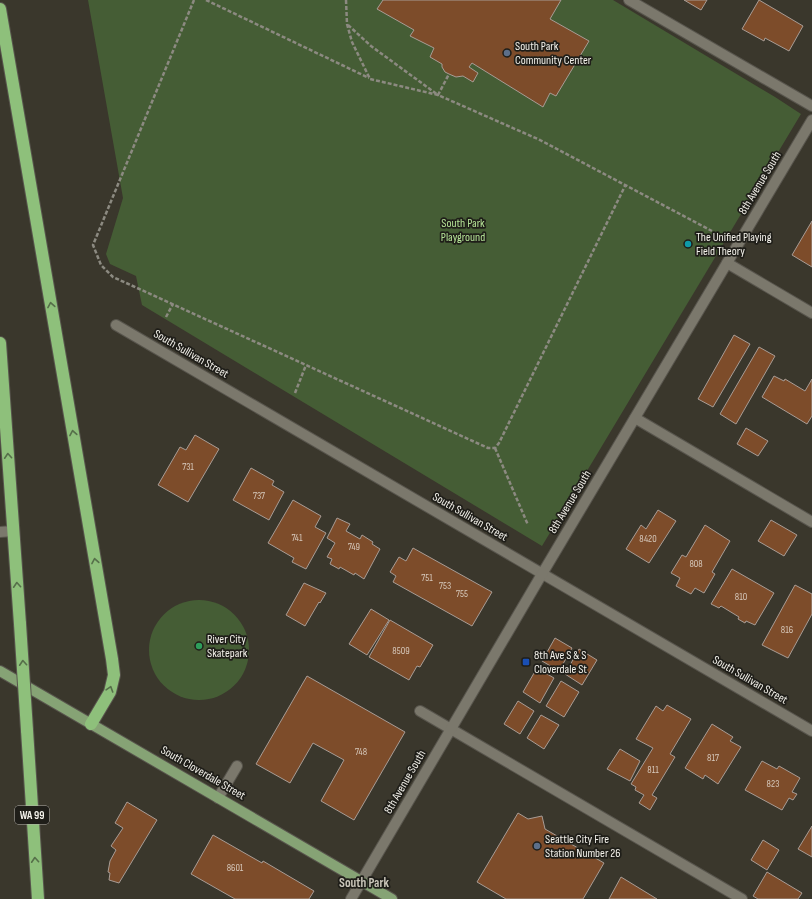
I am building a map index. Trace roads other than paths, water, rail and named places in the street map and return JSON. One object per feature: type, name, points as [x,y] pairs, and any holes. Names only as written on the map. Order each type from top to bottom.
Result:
[{"type":"highway","points":[[0,9],[112,659],[114,675],[110,692],[91,724]]},
{"type":"highway","name":"WA 99","points":[[0,343],[38,899]]},
{"type":"main road","name":"South Cloverdale Street","points":[[0,671],[392,899]]},
{"type":"street","points":[[629,0],[812,106]]},
{"type":"street","name":"8th Avenue South","points":[[351,899],[812,120]]},
{"type":"street","points":[[727,263],[812,313]]},
{"type":"street","name":"South Sullivan Street","points":[[116,325],[812,731]]},
{"type":"street","points":[[635,418],[812,522]]},
{"type":"street","points":[[0,532],[13,531]]},
{"type":"street","points":[[420,711],[742,899]]},
{"type":"street","points":[[218,798],[237,766]]},
{"type":"place","name":"South Park Community Center","points":[[507,53]]},
{"type":"place","name":"The Unified Playing Field Theory","points":[[688,244]]},
{"type":"place","name":"River City Skatepark","points":[[199,646]]},
{"type":"place","name":"8th Ave S & S Cloverdale St","points":[[526,662]]},
{"type":"place","name":"Seattle City Fire Station Number 26","points":[[537,846]]},
{"type":"district","name":"South Park","points":[[364,883]]},
{"type":"park label","name":"South Park Playground","points":[[463,230]]}]
